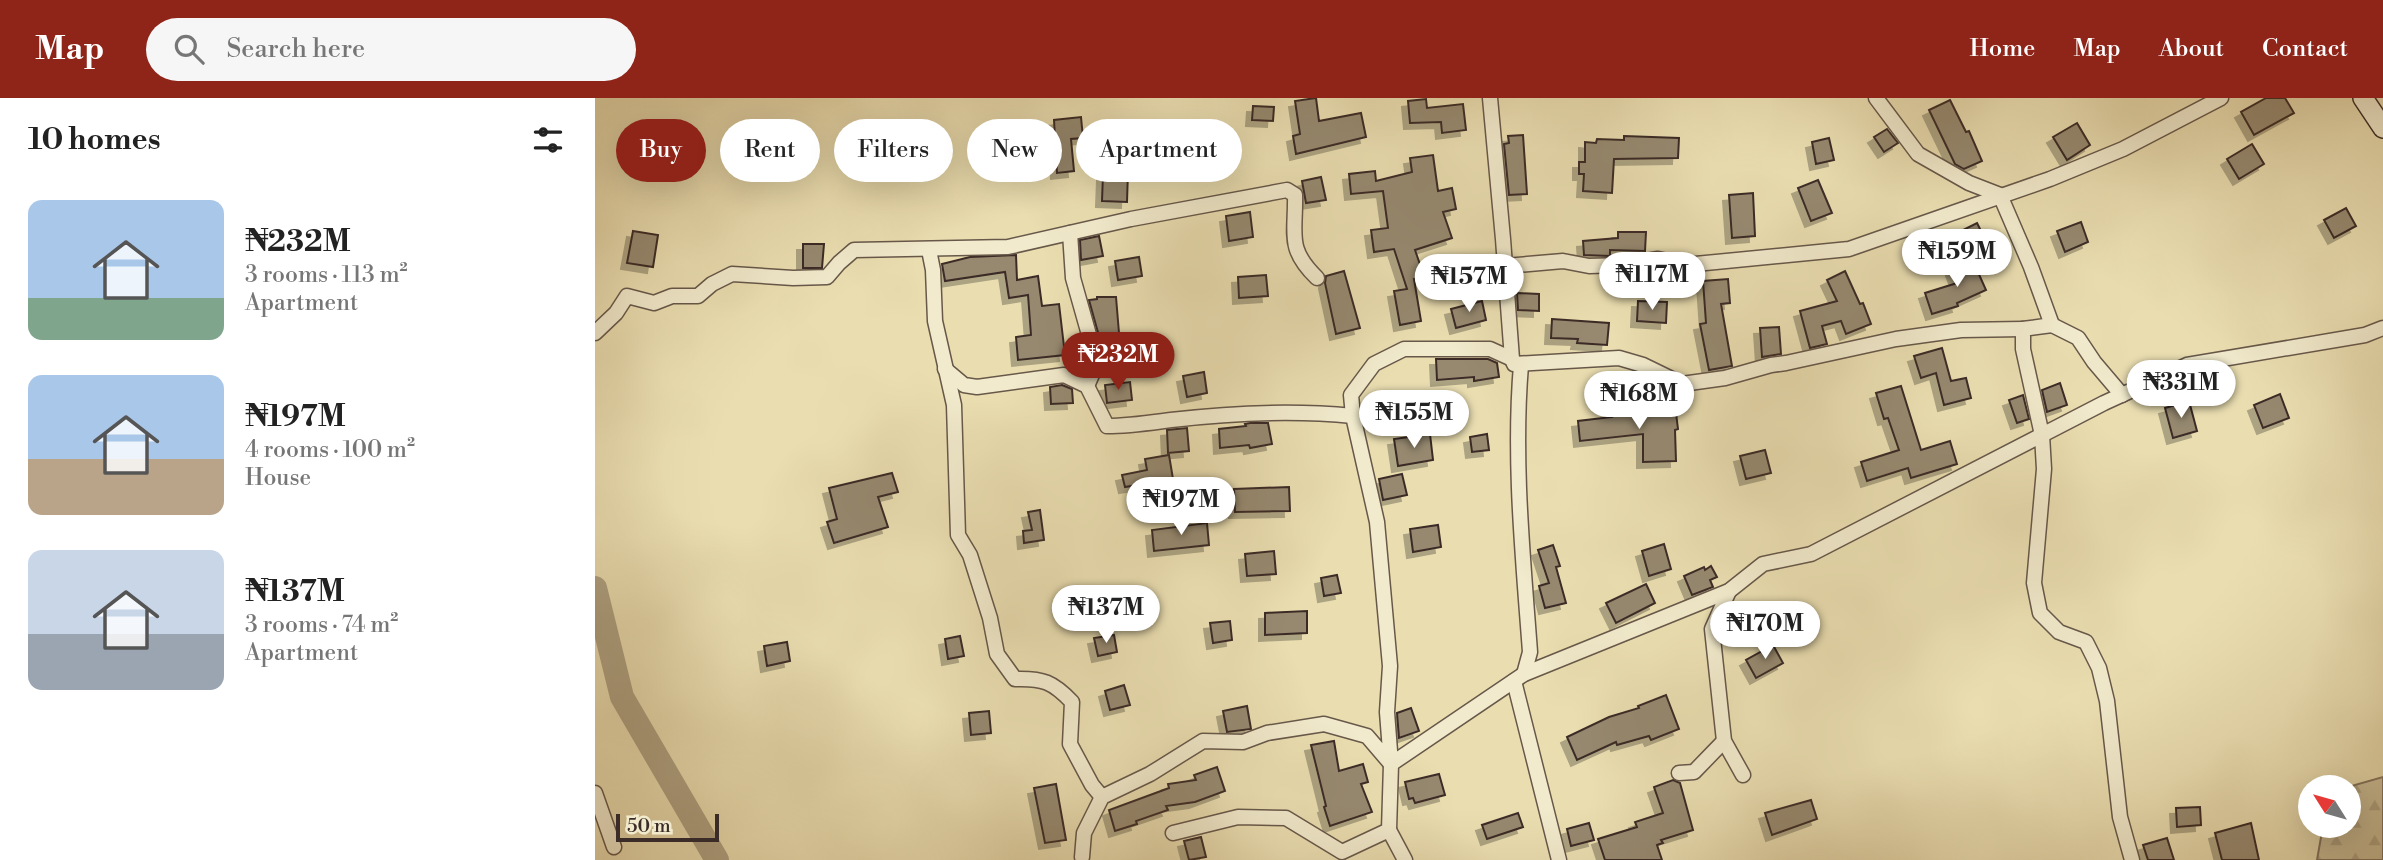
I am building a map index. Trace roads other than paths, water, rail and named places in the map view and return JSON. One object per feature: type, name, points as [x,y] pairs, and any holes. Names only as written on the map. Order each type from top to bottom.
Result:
[{"type":"main road","points":[[2363,98],[2381,120]]},
{"type":"street","points":[[1490,98],[1519,390],[1520,513],[1530,652],[1519,678],[1559,860]]},
{"type":"street","points":[[1876,98],[1918,154],[1969,183],[2000,195],[2052,325]]},
{"type":"street","points":[[1505,266],[1563,261],[1589,266],[1612,265],[1658,259],[1685,265],[1849,249],[2050,179],[2123,149],[2221,98]]},
{"type":"street","points":[[595,333],[616,313],[627,296],[654,303],[672,296],[698,296],[712,284],[732,274],[827,277],[854,250],[1008,247],[1131,219],[1287,190],[1295,195],[1294,245],[1305,266],[1317,278]]},
{"type":"street","points":[[1070,233],[1073,278],[1095,356],[1094,370],[1087,386]]},
{"type":"street","points":[[929,250],[933,270],[935,321],[954,405],[958,535],[970,555],[990,618],[997,654],[1015,679],[1037,678],[1047,682],[1057,687],[1072,702],[1070,744],[1092,785],[1102,797]]},
{"type":"street","points":[[1405,860],[1389,830],[1391,764],[1387,712],[1390,666],[1377,522],[1353,416],[1351,395],[1374,364],[1404,349],[1490,349],[1517,362],[1619,358],[1643,365],[1682,384],[1725,378],[1771,365],[1896,339],[1961,330],[2023,329],[2052,325],[2078,338],[2122,395]]},
{"type":"street","points":[[1391,764],[1519,678],[1729,591],[1763,564],[1811,554],[2042,435],[2187,365],[2365,335],[2383,328]]},
{"type":"street","points":[[2023,329],[2023,349],[2042,435],[2044,469],[2034,583],[2040,613],[2059,632],[2086,642],[2099,668],[2107,701],[2120,817],[2132,860]]},
{"type":"street","points":[[945,369],[964,385],[977,387],[1064,375],[1087,386],[1107,426],[1137,426],[1170,420],[1271,413],[1353,416]]},
{"type":"street","points":[[954,405],[977,387]]},
{"type":"street","points":[[1729,591],[1712,629],[1724,741],[1743,775]]},
{"type":"street","points":[[1082,857],[1084,833],[1102,797],[1150,774],[1203,741],[1243,743],[1267,733],[1324,724],[1367,736],[1391,764]]},
{"type":"street","points":[[1679,773],[1694,772],[1724,741]]},
{"type":"street","points":[[595,793],[614,847]]},
{"type":"street","points":[[1173,832],[1238,817],[1286,818],[1342,852],[1389,830]]},
{"type":"waterway","points":[[595,588],[622,697],[717,860]]}]
